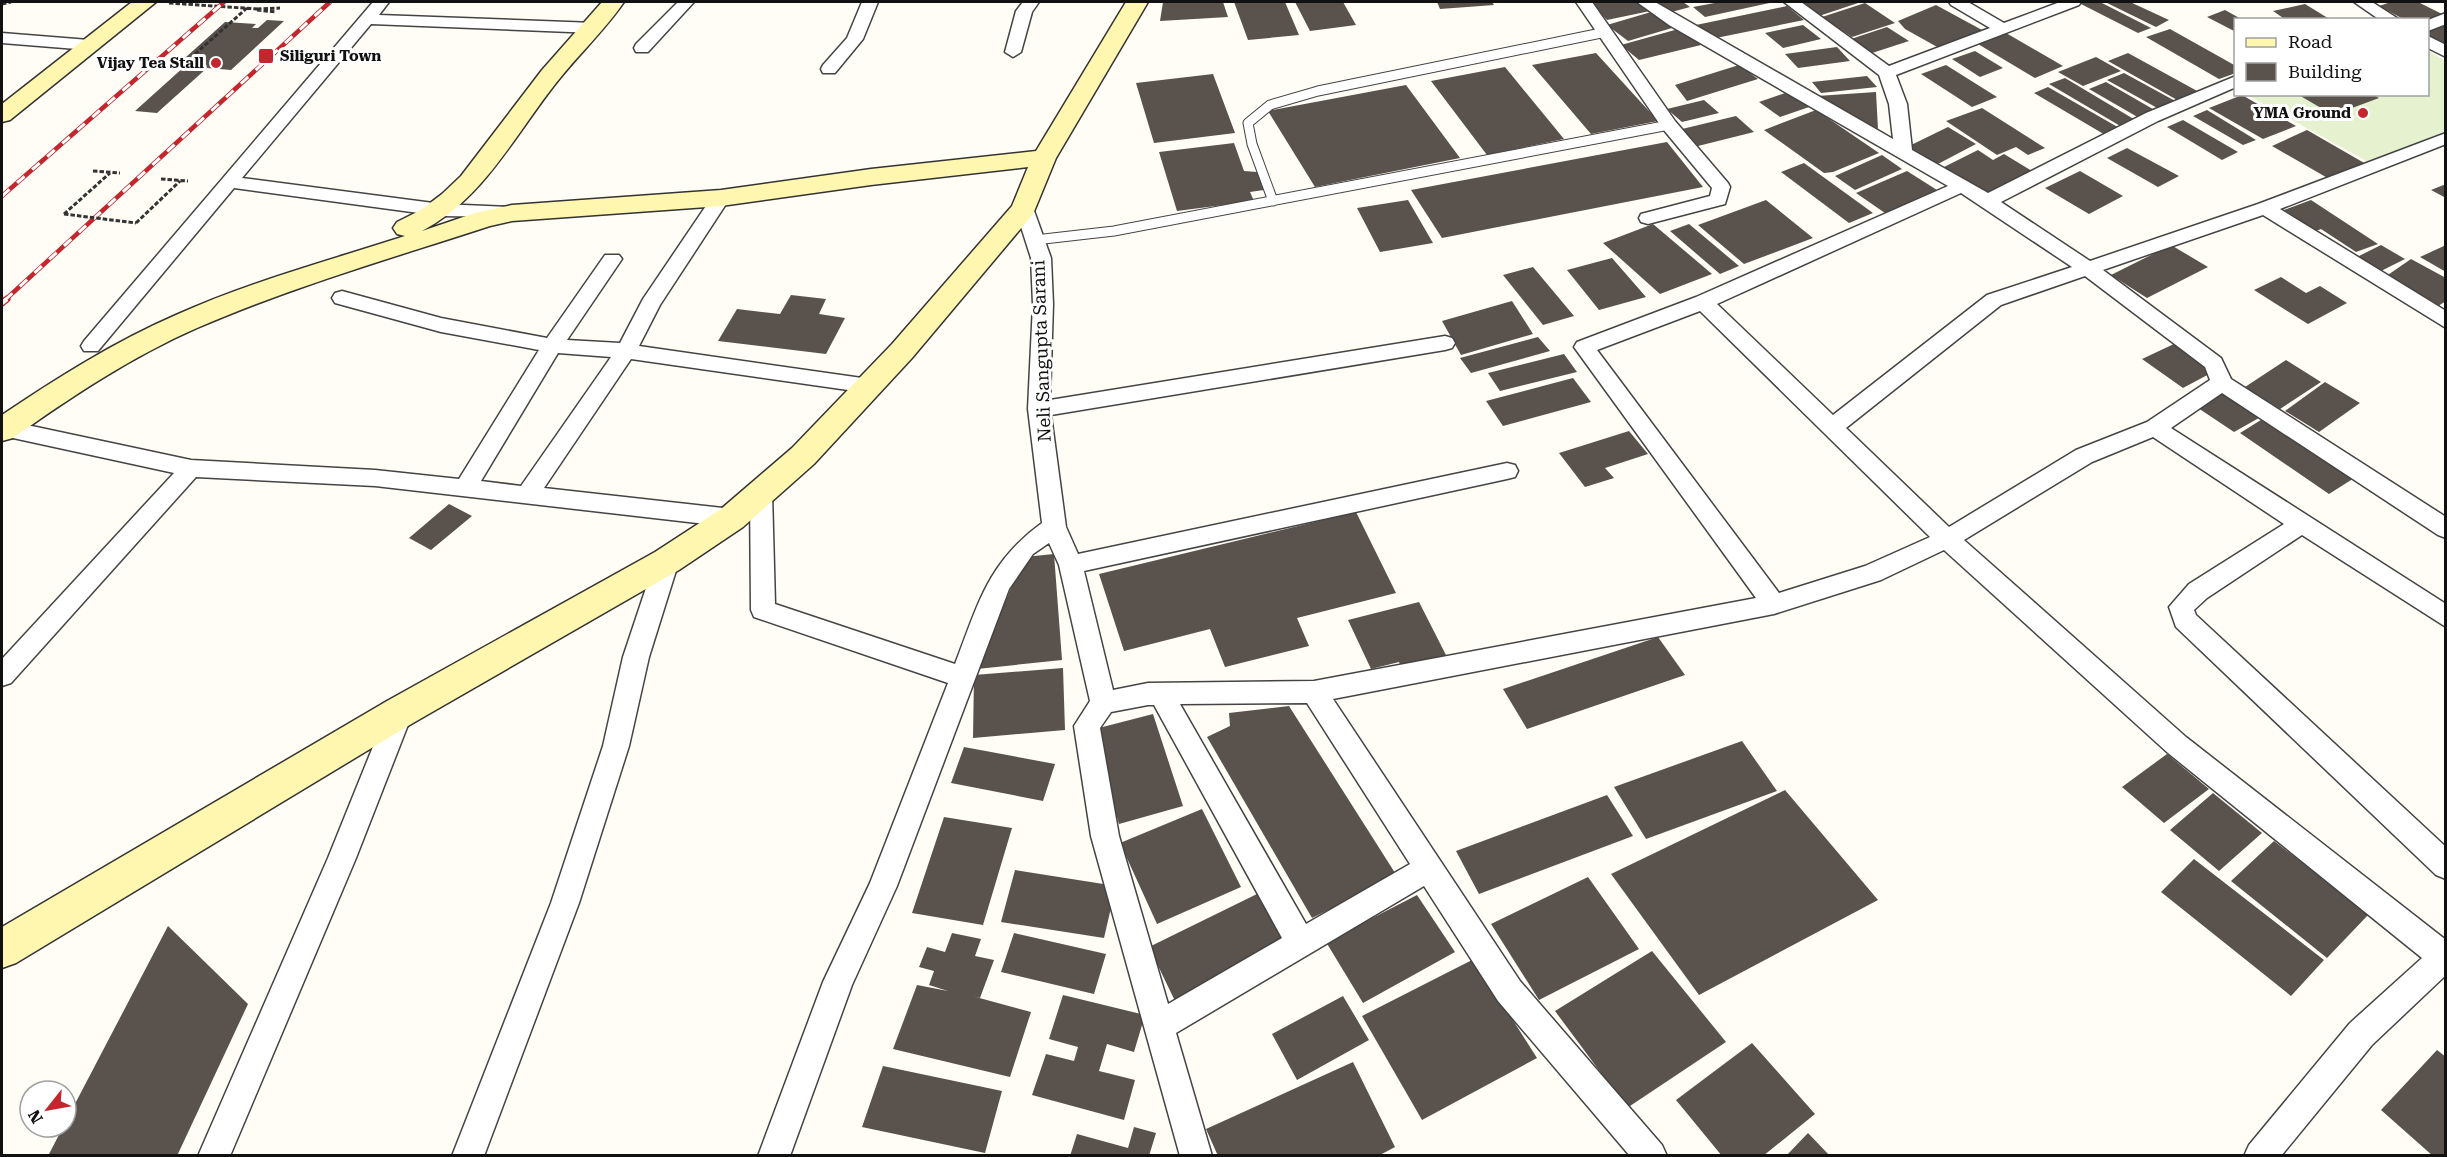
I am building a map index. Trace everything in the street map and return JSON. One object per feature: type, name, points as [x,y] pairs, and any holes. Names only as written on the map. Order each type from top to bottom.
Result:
[{"type":"street","points":[[2,115],[89,45],[155,2]]},
{"type":"street","points":[[92,346],[381,2]]},
{"type":"street","points":[[2,404],[42,375],[92,346],[220,289],[282,266],[402,229],[441,210],[462,192],[550,74],[595,28],[613,2]]},
{"type":"street","points":[[642,48],[686,2]]},
{"type":"street","points":[[830,69],[855,39],[870,2]]},
{"type":"street","points":[[1013,52],[1024,11],[1031,2]]},
{"type":"street","points":[[2,949],[400,712],[667,561],[732,518],[802,456],[902,351],[1024,208],[1044,158],[1137,2]]},
{"type":"street","points":[[1584,2],[1669,125],[1721,187],[1718,200],[1648,218]]},
{"type":"street","points":[[1645,2],[1675,22],[1903,150],[1960,187],[1988,201],[2089,269],[2214,363],[2222,382],[2445,529]]},
{"type":"street","points":[[1791,2],[1887,73],[1898,104],[1903,150]]},
{"type":"street","points":[[1957,2],[2004,29]]},
{"type":"street","points":[[1887,73],[2073,2]]},
{"type":"street","points":[[2362,2],[2384,18]]},
{"type":"street","points":[[2429,25],[2445,18]]},
{"type":"street","points":[[367,19],[595,28]]},
{"type":"street","points":[[2,38],[89,45]]},
{"type":"street","points":[[2429,42],[2445,52]]},
{"type":"street","points":[[1988,201],[2152,117],[2234,81]]},
{"type":"street","points":[[1832,428],[1994,300],[2265,208],[2445,138]]},
{"type":"street","points":[[229,182],[441,210],[512,213],[721,198],[871,177],[1044,158]]},
{"type":"street","points":[[1774,604],[1584,347],[1703,302],[1960,187]]},
{"type":"street","points":[[527,495],[626,351],[650,304],[721,198]]},
{"type":"street","name":"Neli Sangupta Sarani","points":[[1024,208],[1041,258],[1039,409],[1054,527],[1071,565],[1103,703]]},
{"type":"street","points":[[2265,208],[2442,315]]},
{"type":"street","points":[[7,430],[76,379],[185,322],[258,293],[464,225],[512,213]]},
{"type":"street","points":[[465,488],[553,346],[612,258]]},
{"type":"street","points":[[342,298],[441,325],[553,346],[626,351],[869,386]]},
{"type":"street","points":[[1703,302],[1947,539],[2177,746],[2445,958],[2361,1034],[2260,1155]]},
{"type":"street","points":[[1039,409],[1445,343]]},
{"type":"street","points":[[1196,1155],[1105,836],[1087,726],[1103,703],[1161,694],[1314,692],[1774,604],[1874,573],[1947,539],[2084,456],[2155,428],[2222,382]]},
{"type":"street","points":[[2155,428],[2445,617]]},
{"type":"street","points":[[7,430],[191,468],[375,478],[732,518]]},
{"type":"street","points":[[2,676],[191,468]]},
{"type":"street","points":[[1071,565],[1507,471]]},
{"type":"street","points":[[761,492],[763,610],[961,677]]},
{"type":"street","points":[[2302,524],[2198,591],[2181,607],[2185,621],[2445,866]]},
{"type":"street","points":[[774,1155],[800,1090],[838,982],[883,886],[998,585],[1025,548],[1054,527]]},
{"type":"street","points":[[468,1155],[565,903],[616,746],[636,657],[667,561]]},
{"type":"street","points":[[1314,692],[1509,991],[1651,1155]]},
{"type":"street","points":[[1161,694],[1301,944]]},
{"type":"street","points":[[214,1155],[342,858],[400,712]]},
{"type":"street","points":[[1160,1026],[1429,868]]},
{"type":"lane","points":[[1273,201],[1252,144],[1248,123],[1254,113],[1318,91],[1606,32]]},
{"type":"lane","points":[[1035,240],[1114,231],[1669,125]]},
{"type":"path","points":[[2,4],[11,2]]},
{"type":"path","points":[[155,2],[276,12]]},
{"type":"path","points":[[202,53],[196,53],[248,8]]},
{"type":"path","points":[[258,9],[280,8]]},
{"type":"path","points":[[93,171],[120,173]]},
{"type":"path","points":[[110,173],[64,214],[136,223],[180,181]]},
{"type":"path","points":[[161,179],[188,181]]},
{"type":"green space","name":"YMA Ground","points":[[2429,51],[2445,61],[2445,131],[2370,163],[2249,96],[2429,96]]},
{"type":"building","points":[[1163,2],[1223,2],[1228,17],[1160,21]]},
{"type":"building","points":[[1234,2],[1285,2],[1299,35],[1248,40]]},
{"type":"building","points":[[1295,2],[1343,2],[1356,25],[1310,31]]},
{"type":"building","points":[[1437,2],[1492,2],[1494,5],[1440,9]]},
{"type":"building","points":[[1640,2],[1650,11],[1607,20],[1590,3]]},
{"type":"building","points":[[1654,2],[1683,2],[1690,7],[1668,13]]},
{"type":"building","points":[[1720,2],[1774,2],[1705,17],[1693,7]]},
{"type":"building","points":[[1799,2],[1861,2],[1819,16]]},
{"type":"building","points":[[2100,2],[2151,28],[2138,33],[2079,3]]},
{"type":"building","points":[[2105,2],[2130,2],[2169,20],[2156,27]]},
{"type":"building","points":[[2391,2],[2418,2],[2444,15],[2429,20],[2401,18],[2379,6]]},
{"type":"building","points":[[1865,3],[1895,23],[1852,37],[1822,17]]},
{"type":"building","points":[[2305,4],[2328,18],[2283,18],[2273,11]]},
{"type":"building","points":[[1936,5],[1982,30],[1939,48],[1905,29],[1898,21]]},
{"type":"building","points":[[1787,6],[1804,20],[1711,39],[1696,25]]},
{"type":"building","points":[[2225,10],[2239,18],[2234,18],[2234,31],[2207,17]]},
{"type":"building","points":[[1651,12],[1672,28],[1628,41],[1607,25]]},
{"type":"building","points":[[267,20],[284,21],[231,70],[207,68],[157,113],[135,111],[185,66],[176,66],[225,22],[256,24],[252,28],[258,28]]},
{"type":"building","points":[[1803,25],[1821,39],[1783,48],[1765,33]]},
{"type":"building","points":[[2446,25],[2446,46],[2429,37],[2429,30]]},
{"type":"building","points":[[1887,27],[1909,41],[1869,54],[1848,40]]},
{"type":"building","points":[[1682,28],[1701,45],[1639,60],[1621,45]]},
{"type":"building","points":[[2170,29],[2234,65],[2234,74],[2219,79],[2146,37]]},
{"type":"building","points":[[2006,33],[2063,66],[2035,78],[1978,44]]},
{"type":"building","points":[[1837,47],[1850,61],[1798,68],[1785,54]]},
{"type":"building","points":[[1975,51],[2003,68],[1980,77],[1952,59]]},
{"type":"building","points":[[1596,53],[1658,121],[1591,134],[1532,65]]},
{"type":"building","points":[[2128,53],[2199,92],[2179,101],[2108,61]]},
{"type":"building","points":[[2096,57],[2121,71],[2083,86],[2058,72]]},
{"type":"building","points":[[1739,65],[1758,79],[1687,101],[1675,85]]},
{"type":"building","points":[[1946,65],[1997,97],[1972,107],[1921,74]]},
{"type":"building","points":[[1505,67],[1564,139],[1487,155],[1431,81]]},
{"type":"building","points":[[2124,73],[2177,102],[2159,109],[2107,80]]},
{"type":"building","points":[[1213,74],[1235,133],[1154,143],[1136,83]]},
{"type":"building","points":[[1867,76],[1877,87],[1821,93],[1812,82]]},
{"type":"building","points":[[2065,78],[2137,121],[2122,127],[2049,84]]},
{"type":"building","points":[[2106,82],[2158,112],[2141,119],[2089,89]]},
{"type":"building","points":[[1406,85],[1460,158],[1315,187],[1268,111]]},
{"type":"building","points":[[2048,87],[2121,129],[2107,136],[2034,93]]},
{"type":"building","points":[[1791,91],[1812,106],[1780,117],[1759,102]]},
{"type":"building","points":[[1876,92],[1878,129],[1817,96]]},
{"type":"building","points":[[2244,96],[2296,126],[2263,139],[2209,108]]},
{"type":"building","points":[[2300,96],[2376,96],[2379,98],[2333,115]]},
{"type":"building","points":[[1704,100],[1719,113],[1682,122],[1667,109]]},
{"type":"building","points":[[1982,108],[2045,148],[2028,155],[2016,147],[1997,155],[1946,121]]},
{"type":"building","points":[[1816,110],[1879,153],[1833,172],[1824,173],[1764,130]]},
{"type":"building","points":[[2207,110],[2256,140],[2243,145],[2193,116]]},
{"type":"building","points":[[1736,116],[1754,132],[1698,146],[1682,129]]},
{"type":"building","points":[[2183,120],[2238,152],[2222,160],[2167,127]]},
{"type":"building","points":[[1948,127],[1976,144],[1936,165],[1907,147]]},
{"type":"building","points":[[2307,130],[2366,164],[2331,180],[2272,146]]},
{"type":"building","points":[[1667,142],[1703,187],[1442,238],[1411,190]]},
{"type":"building","points":[[1234,143],[1244,171],[1257,172],[1264,190],[1250,192],[1254,201],[1177,211],[1159,152]]},
{"type":"building","points":[[2127,148],[2179,176],[2158,187],[2107,158]]},
{"type":"building","points":[[1978,150],[1993,160],[2004,154],[2037,174],[1988,198],[1940,169]]},
{"type":"building","points":[[1882,155],[1902,169],[1855,190],[1835,176]]},
{"type":"building","points":[[1804,163],[1873,213],[1849,223],[1781,172]]},
{"type":"building","points":[[1907,171],[1937,190],[1885,213],[1856,193]]},
{"type":"building","points":[[2080,171],[2123,196],[2089,214],[2045,188]]},
{"type":"building","points":[[2446,184],[2446,198],[2431,190]]},
{"type":"building","points":[[1408,200],[1433,243],[1380,252],[1357,208]]},
{"type":"building","points":[[1766,200],[1813,238],[1744,264],[1698,225]]},
{"type":"building","points":[[2311,200],[2378,244],[2356,252],[2321,229],[2316,231],[2284,210]]},
{"type":"building","points":[[1653,224],[1712,274],[1660,294],[1603,243]]},
{"type":"building","points":[[1689,224],[1739,266],[1720,274],[1670,231]]},
{"type":"building","points":[[2171,245],[2208,267],[2147,298],[2111,275]]},
{"type":"building","points":[[2381,245],[2405,259],[2375,274],[2351,260]]},
{"type":"building","points":[[2446,245],[2446,272],[2420,257]]},
{"type":"building","points":[[1612,258],[1646,297],[1599,310],[1567,270]]},
{"type":"building","points":[[2411,259],[2446,278],[2446,301],[2435,308],[2382,279]]},
{"type":"building","points":[[1533,267],[1574,316],[1543,325],[1503,275]]},
{"type":"building","points":[[2281,277],[2306,293],[2320,286],[2347,303],[2308,324],[2254,290]]},
{"type":"building","points":[[791,295],[826,299],[819,314],[845,318],[826,354],[718,341],[737,309],[780,314]]},
{"type":"building","points":[[1512,301],[1533,334],[1461,355],[1442,321]]},
{"type":"building","points":[[1538,337],[1550,351],[1471,373],[1460,358]]},
{"type":"building","points":[[2176,343],[2213,372],[2183,388],[2142,359]]},
{"type":"building","points":[[1564,354],[1577,372],[1500,391],[1488,373]]},
{"type":"building","points":[[2286,360],[2321,382],[2280,409],[2245,387]]},
{"type":"building","points":[[1573,378],[1591,402],[1503,426],[1486,401]]},
{"type":"building","points":[[2325,382],[2360,403],[2319,432],[2285,411]]},
{"type":"building","points":[[2227,388],[2266,414],[2234,432],[2195,406]]},
{"type":"building","points":[[2269,415],[2359,475],[2329,494],[2240,433]]},
{"type":"building","points":[[1629,431],[1648,454],[1605,468],[1614,478],[1585,487],[1559,453]]},
{"type":"building","points":[[449,504],[472,516],[431,550],[409,538]]},
{"type":"building","points":[[1356,512],[1396,593],[1297,618],[1309,646],[1225,667],[1210,629],[1124,651],[1099,574]]},
{"type":"building","points":[[1054,554],[1062,660],[977,669],[1024,557]]},
{"type":"building","points":[[1419,602],[1447,657],[1402,669],[1399,662],[1371,669],[1348,620]]},
{"type":"building","points":[[1658,637],[1685,675],[1527,729],[1503,689]]},
{"type":"building","points":[[1063,668],[1065,730],[973,738],[974,675]]},
{"type":"building","points":[[1289,706],[1397,876],[1312,918],[1207,737],[1230,726],[1229,713]]},
{"type":"building","points":[[1153,714],[1183,806],[1119,824],[1091,730]]},
{"type":"building","points":[[1742,741],[1777,791],[1646,839],[1614,787]]},
{"type":"building","points":[[964,747],[1055,764],[1043,801],[951,783]]},
{"type":"building","points":[[2167,754],[2209,789],[2164,823],[2122,787]]},
{"type":"building","points":[[1785,790],[1878,900],[1699,995],[1611,874]]},
{"type":"building","points":[[2213,793],[2262,833],[2219,871],[2170,830]]},
{"type":"building","points":[[1607,795],[1633,836],[1479,894],[1456,851]]},
{"type":"building","points":[[1202,809],[1241,887],[1157,924],[1120,843]]},
{"type":"building","points":[[944,817],[1012,828],[983,925],[912,913]]},
{"type":"building","points":[[2274,841],[2369,914],[2327,958],[2231,881]]},
{"type":"building","points":[[2194,859],[2324,960],[2291,996],[2161,892]]},
{"type":"building","points":[[1015,870],[1116,886],[1104,938],[1001,922]]},
{"type":"building","points":[[1588,877],[1639,949],[1539,1000],[1491,924]]},
{"type":"building","points":[[1257,894],[1286,944],[1175,1001],[1149,947]]},
{"type":"building","points":[[1417,895],[1455,952],[1363,1003],[1326,942]]},
{"type":"building","points":[[168,926],[248,1004],[177,1156],[48,1156],[57,1139],[78,1139],[78,1098]]},
{"type":"building","points":[[952,933],[981,939],[975,956],[994,960],[980,998],[972,996],[1031,1012],[1010,1077],[893,1049],[917,985],[948,991],[929,985],[934,971],[919,967],[927,947],[945,952]]},
{"type":"building","points":[[1014,933],[1106,954],[1094,994],[1001,972]]},
{"type":"building","points":[[1652,951],[1726,1042],[1627,1108],[1555,1011]]},
{"type":"building","points":[[1474,959],[1537,1058],[1422,1120],[1362,1016]]},
{"type":"building","points":[[1063,995],[1145,1015],[1134,1052],[1107,1044],[1099,1071],[1135,1080],[1124,1120],[1032,1095],[1046,1054],[1074,1061],[1078,1047],[1049,1039]]},
{"type":"building","points":[[1343,996],[1369,1040],[1297,1080],[1272,1034]]},
{"type":"building","points":[[1752,1043],[1815,1114],[1763,1156],[1722,1156],[1676,1100]]},
{"type":"building","points":[[2437,1050],[2446,1057],[2446,1156],[2433,1156],[2381,1110]]},
{"type":"building","points":[[1353,1062],[1395,1147],[1378,1156],[1218,1156],[1206,1129]]},
{"type":"building","points":[[883,1066],[1002,1091],[985,1153],[862,1127]]},
{"type":"building","points":[[1134,1127],[1156,1133],[1149,1156],[1070,1156],[1077,1134],[1128,1148]]},
{"type":"building","points":[[1808,1133],[1830,1156],[1786,1156]]},
{"type":"railway","points":[[2,196],[224,2]]},
{"type":"railway","points":[[5,300],[330,2]]},
{"type":"railway","points":[[2,303],[7,299]]},
{"type":"place","name":"Siliguri Town","points":[[266,56]]},
{"type":"place","name":"Vijay Tea Stall","points":[[216,63]]},
{"type":"place","name":"YMA Ground","points":[[2363,113]]}]
